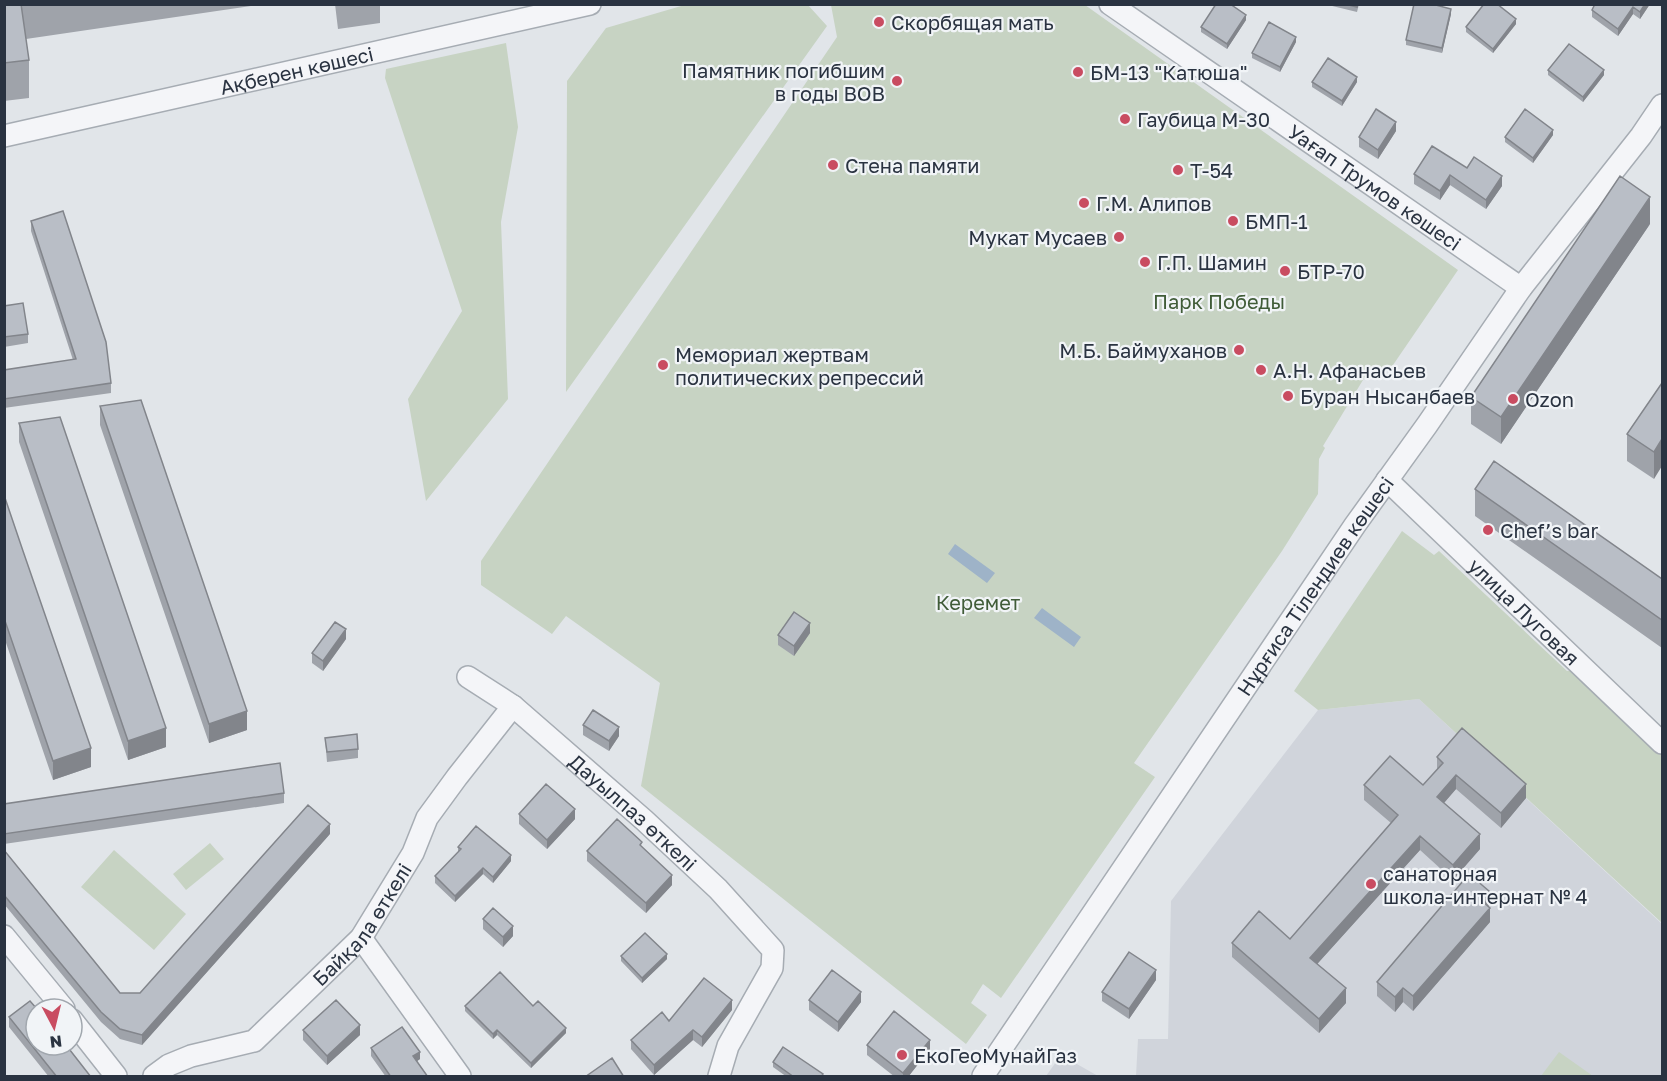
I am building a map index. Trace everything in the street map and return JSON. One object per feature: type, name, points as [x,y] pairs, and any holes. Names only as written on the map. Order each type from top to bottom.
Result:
[{"type":"street","name":"Ақберен көшесі","points":[[4,136],[590,4]]},
{"type":"street","name":"Уағап Трумов көшесі","points":[[1110,4],[1521,288]]},
{"type":"street","name":"Нұрғиса Тілендиев көшесі","points":[[983,1077],[1245,685],[1521,288],[1641,136],[1662,105]]},
{"type":"street","name":"улица Луговая","points":[[1387,480],[1662,743]]},
{"type":"street","name":"Дауылпаз өткелі","points":[[468,677],[513,706],[644,820],[718,889],[773,950],[772,968],[728,1046],[719,1077]]},
{"type":"street","name":"Байқала өткелі","points":[[154,1077],[169,1065],[191,1056],[254,1041],[361,938],[413,853],[427,818],[513,706]]},
{"type":"street","points":[[4,936],[54,997]]},
{"type":"street","points":[[361,938],[460,1077]]},
{"type":"street","points":[[84,1036],[116,1077]]},
{"type":"shaded area","points":[[1419,699],[1662,924],[1662,1076],[1136,1076],[1138,1039],[1168,1039],[1171,901],[1318,710]]},
{"type":"shaded area","points":[[1061,1055],[1098,1076],[1046,1076]]},
{"type":"green space","points":[[688,4],[808,5],[827,26],[566,392],[567,81],[606,28]]},
{"type":"green space","points":[[831,5],[1085,5],[1458,270],[1393,365],[1366,375],[1323,446],[1325,448],[1319,459],[1318,494],[1282,551],[1134,763],[1155,777],[1001,998],[983,984],[971,1003],[987,1015],[966,1044],[641,786],[660,683],[566,616],[552,634],[481,585],[481,561],[837,37]]},
{"type":"green space","points":[[506,43],[518,127],[501,222],[508,399],[426,501],[408,399],[462,311],[385,78],[386,69]]},
{"type":"green space","points":[[1402,531],[1434,555],[1439,551],[1567,671],[1575,670],[1662,755],[1662,923],[1419,699],[1318,710],[1294,691]]},
{"type":"green space","points":[[210,843],[224,859],[186,890],[173,874]]},
{"type":"green space","points":[[114,850],[186,914],[154,950],[81,887]]},
{"type":"green space","points":[[1559,1052],[1593,1076],[1541,1076]]},
{"type":"water","points":[[955,544],[995,573],[987,583],[948,554]]},
{"type":"water","points":[[1042,608],[1081,637],[1074,647],[1034,618]]},
{"type":"building","points":[[4,4],[21,4],[29,60],[4,63]]},
{"type":"building","points":[[1216,4],[1230,4],[1246,15],[1227,44],[1201,27]]},
{"type":"building","points":[[1414,4],[1432,4],[1451,9],[1442,48],[1406,40]]},
{"type":"building","points":[[1484,4],[1497,4],[1516,19],[1493,49],[1466,27]]},
{"type":"building","points":[[1595,4],[1645,4],[1640,12],[1633,7],[1618,29],[1592,10]]},
{"type":"building","points":[[1269,22],[1296,37],[1280,67],[1252,53]]},
{"type":"building","points":[[1569,44],[1604,70],[1583,97],[1548,70]]},
{"type":"building","points":[[1328,58],[1357,77],[1342,101],[1312,82]]},
{"type":"building","points":[[1376,109],[1396,122],[1378,150],[1359,137]]},
{"type":"building","points":[[1525,109],[1553,130],[1533,158],[1505,137]]},
{"type":"building","points":[[1432,146],[1467,168],[1474,157],[1502,176],[1486,200],[1450,175],[1440,191],[1414,174]]},
{"type":"building","points":[[1620,176],[1650,197],[1501,417],[1471,397]]},
{"type":"building","points":[[63,211],[106,342],[111,383],[4,399],[4,370],[76,359],[31,221]]},
{"type":"building","points":[[23,303],[28,334],[4,337],[4,306]]},
{"type":"building","points":[[1662,383],[1662,439],[1654,452],[1627,434]]},
{"type":"building","points":[[141,400],[247,711],[209,724],[100,406]]},
{"type":"building","points":[[60,417],[166,728],[128,741],[19,423]]},
{"type":"building","points":[[1494,461],[1662,579],[1662,620],[1475,489]]},
{"type":"building","points":[[4,495],[91,748],[53,761],[4,618]]},
{"type":"building","points":[[794,612],[810,623],[794,646],[778,635]]},
{"type":"building","points":[[335,622],[346,629],[323,661],[312,653]]},
{"type":"building","points":[[593,710],[619,727],[609,741],[583,725]]},
{"type":"building","points":[[1462,728],[1526,784],[1501,813],[1456,775],[1437,797],[1480,834],[1453,865],[1420,836],[1310,958],[1346,988],[1319,1019],[1232,943],[1259,911],[1290,939],[1398,815],[1364,785],[1390,756],[1423,785],[1443,763],[1437,757]]},
{"type":"building","points":[[357,734],[358,749],[327,752],[325,738]]},
{"type":"building","points":[[280,763],[284,793],[4,834],[4,804]]},
{"type":"building","points":[[546,784],[575,809],[547,840],[519,814]]},
{"type":"building","points":[[308,805],[330,824],[142,1035],[120,1029],[101,1012],[4,895],[4,850],[120,993],[140,993]]},
{"type":"building","points":[[617,819],[642,842],[640,845],[672,875],[646,903],[587,851]]},
{"type":"building","points":[[476,826],[511,855],[493,877],[483,868],[455,896],[435,876],[461,849],[458,847]]},
{"type":"building","points":[[1469,874],[1489,891],[1481,900],[1490,908],[1413,996],[1403,988],[1395,997],[1377,982]]},
{"type":"building","points":[[493,908],[513,926],[503,937],[483,919]]},
{"type":"building","points":[[645,933],[667,954],[642,978],[621,956]]},
{"type":"building","points":[[1129,952],[1156,970],[1129,1009],[1102,992]]},
{"type":"building","points":[[832,970],[861,992],[838,1022],[809,1000]]},
{"type":"building","points":[[500,972],[533,1006],[538,1001],[566,1028],[531,1063],[497,1030],[493,1034],[465,1006]]},
{"type":"building","points":[[704,978],[732,1000],[702,1037],[693,1030],[654,1065],[631,1040],[662,1012],[669,1021]]},
{"type":"building","points":[[336,1000],[360,1025],[327,1056],[303,1030]]},
{"type":"building","points":[[24,1006],[24,1036],[9,1017]]},
{"type":"building","points":[[894,1011],[930,1040],[903,1073],[867,1045]]},
{"type":"building","points":[[402,1027],[420,1052],[413,1056],[428,1077],[391,1077],[371,1048]]},
{"type":"building","points":[[783,1047],[823,1074],[821,1077],[794,1077],[773,1062]]},
{"type":"building","points":[[41,1057],[75,1057],[91,1077],[57,1077]]},
{"type":"building","points":[[612,1058],[624,1077],[585,1077]]},
{"type":"place","name":"Скорбящая мать","points":[[879,22]]},
{"type":"place","name":"БМ-13 \"Катюша\"","points":[[1078,72]]},
{"type":"place","name":"Памятник погибшим в годы ВОВ","points":[[897,81]]},
{"type":"place","name":"Гаубица М-30","points":[[1125,119]]},
{"type":"place","name":"Стена памяти","points":[[833,165]]},
{"type":"place","name":"Т-54","points":[[1178,170]]},
{"type":"place","name":"Г.М. Алипов","points":[[1084,203]]},
{"type":"place","name":"БМП-1","points":[[1233,221]]},
{"type":"place","name":"Мукат Мусаев","points":[[1119,237]]},
{"type":"place","name":"Г.П. Шамин","points":[[1145,262]]},
{"type":"place","name":"БТР-70","points":[[1285,271]]},
{"type":"place","name":"М.Б. Баймуханов","points":[[1239,350]]},
{"type":"place","name":"Мемориал жертвам политических репрессий","points":[[663,365]]},
{"type":"place","name":"А.Н. Афанасьев","points":[[1261,370]]},
{"type":"place","name":"Буран Нысанбаев","points":[[1288,396]]},
{"type":"place","name":"Ozon","points":[[1513,399]]},
{"type":"place","name":"Chef’s bar","points":[[1488,530]]},
{"type":"place","name":"санаторная школа-интернат № 4","points":[[1371,884]]},
{"type":"place","name":"ЕкоГеоМунайГаз","points":[[902,1055]]},
{"type":"park label","name":"Парк Победы","points":[[1219,301]]},
{"type":"park label","name":"Керемет","points":[[978,602]]}]
